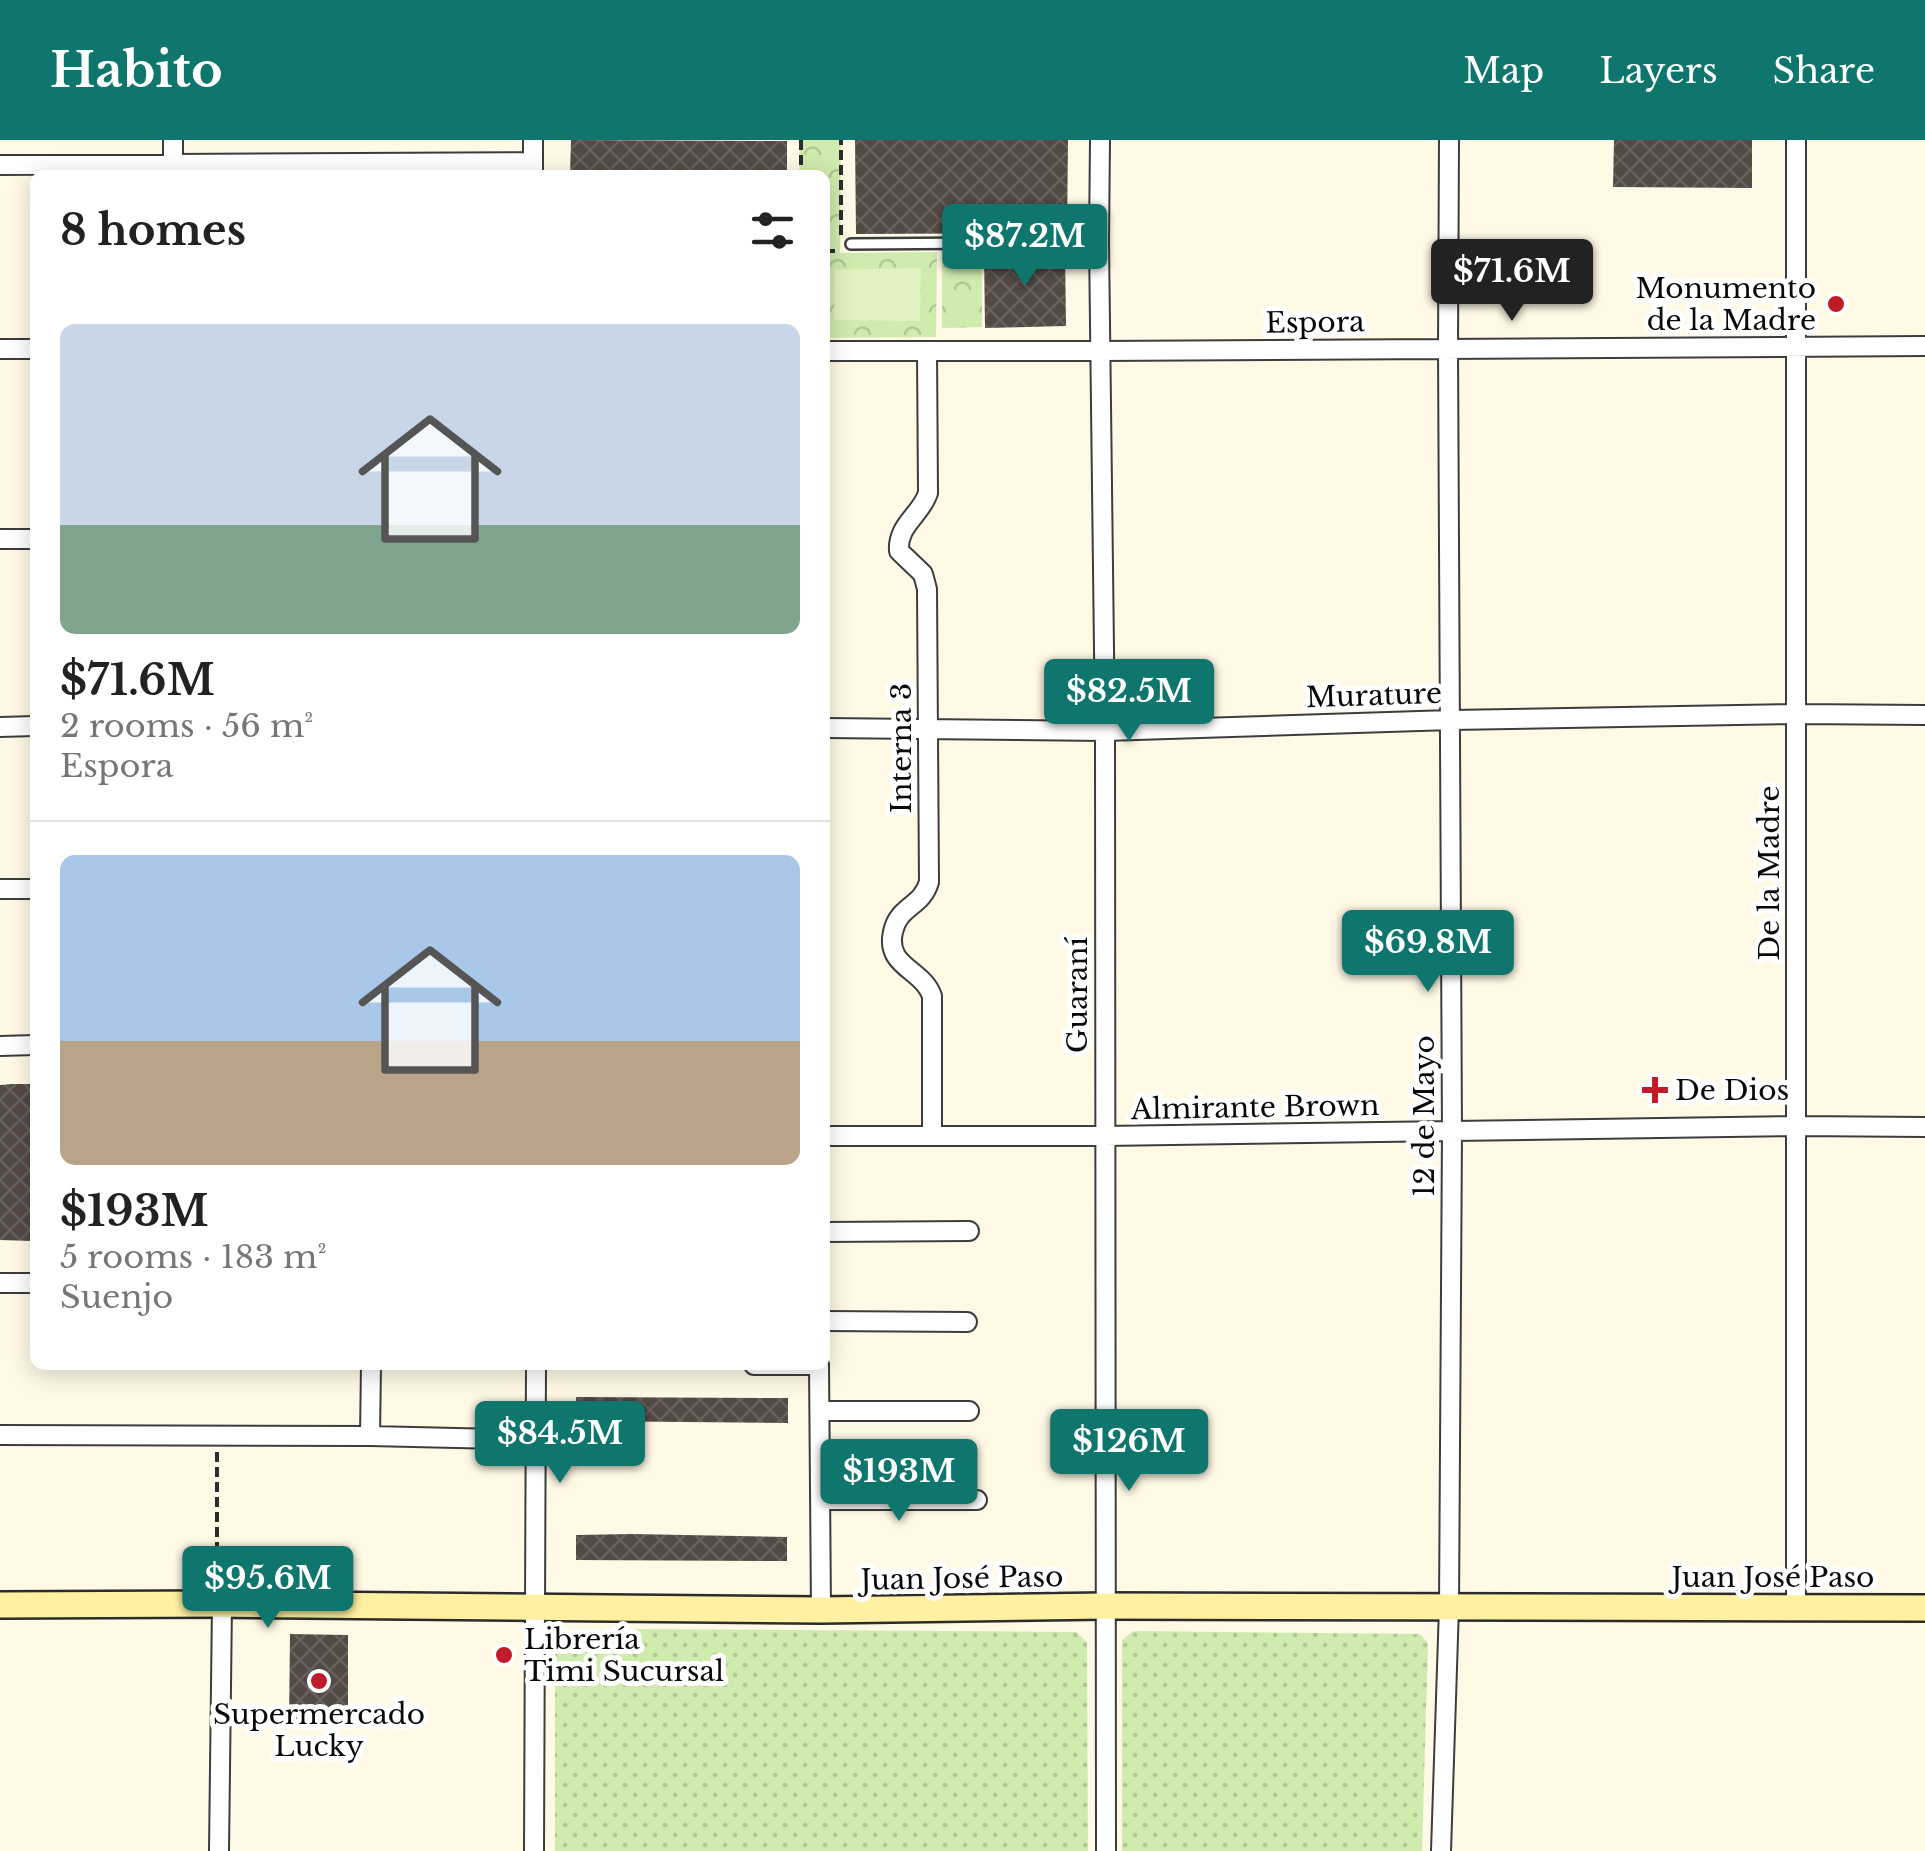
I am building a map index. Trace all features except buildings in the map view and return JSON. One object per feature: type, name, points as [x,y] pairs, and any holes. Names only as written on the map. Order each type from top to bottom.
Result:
[{"type":"main road","name":"Juan José Paso","points":[[0,1604],[821,1610],[1105,1606],[1925,1608]]},
{"type":"street","points":[[173,140],[173,170]]},
{"type":"street","points":[[0,165],[173,170],[533,168],[533,140]]},
{"type":"street","name":"Guaraní","points":[[1100,140],[1106,1851]]},
{"type":"street","name":"12 de Mayo","points":[[1441,1851],[1449,1607],[1452,1132],[1449,140]]},
{"type":"street","name":"De la Madre","points":[[1796,140],[1796,1606]]},
{"type":"street","name":"Espora","points":[[830,351],[1925,346]]},
{"type":"street","points":[[0,349],[30,349]]},
{"type":"street","name":"Interna 3","points":[[927,351],[928,493],[898,539],[899,551],[923,574],[927,589],[928,882],[922,898],[899,916],[892,944],[900,963],[923,980],[932,996],[932,1134]]},
{"type":"street","points":[[0,539],[30,539]]},
{"type":"street","name":"Murature","points":[[830,728],[1105,731],[1451,720],[1925,715]]},
{"type":"street","points":[[0,726],[30,726]]},
{"type":"street","points":[[0,889],[30,889]]},
{"type":"street","points":[[0,1046],[30,1045]]},
{"type":"street","name":"Almirante Brown","points":[[830,1136],[1925,1127]]},
{"type":"street","points":[[830,1232],[970,1230]]},
{"type":"street","points":[[0,1282],[30,1283]]},
{"type":"street","points":[[830,1321],[967,1322]]},
{"type":"street","points":[[370,1436],[371,1370]]},
{"type":"street","points":[[534,1851],[536,1370]]},
{"type":"street","points":[[820,1370],[821,1610]]},
{"type":"street","points":[[820,1412],[969,1411]]},
{"type":"street","points":[[0,1436],[537,1440]]},
{"type":"street","points":[[820,1500],[977,1500]]},
{"type":"street","points":[[219,1604],[219,1851]]},
{"type":"lane","points":[[851,244],[1099,242]]},
{"type":"path","points":[[801,140],[801,170]]},
{"type":"path","points":[[841,140],[841,250]]},
{"type":"path","points":[[217,1437],[219,1604]]},
{"type":"green space","points":[[800,140],[841,140],[840,253],[937,252],[936,337],[830,338],[830,170],[799,170]]},
{"type":"green space","points":[[942,257],[982,257],[982,327],[942,328]]},
{"type":"green space","points":[[921,268],[920,321],[834,320],[835,270]]},
{"type":"green space","points":[[572,1631],[1076,1632],[1087,1642],[1088,1851],[555,1851],[555,1652]]},
{"type":"green space","points":[[1133,1631],[1420,1634],[1428,1643],[1422,1851],[1122,1851],[1122,1640]]},
{"type":"place","name":"Monumento de la Madre","points":[[1836,304]]},
{"type":"place","name":"De Dios","points":[[1655,1090]]},
{"type":"place","name":"Librería Timi Sucursal","points":[[504,1655]]},
{"type":"place","name":"Supermercado Lucky","points":[[319,1681]]}]
